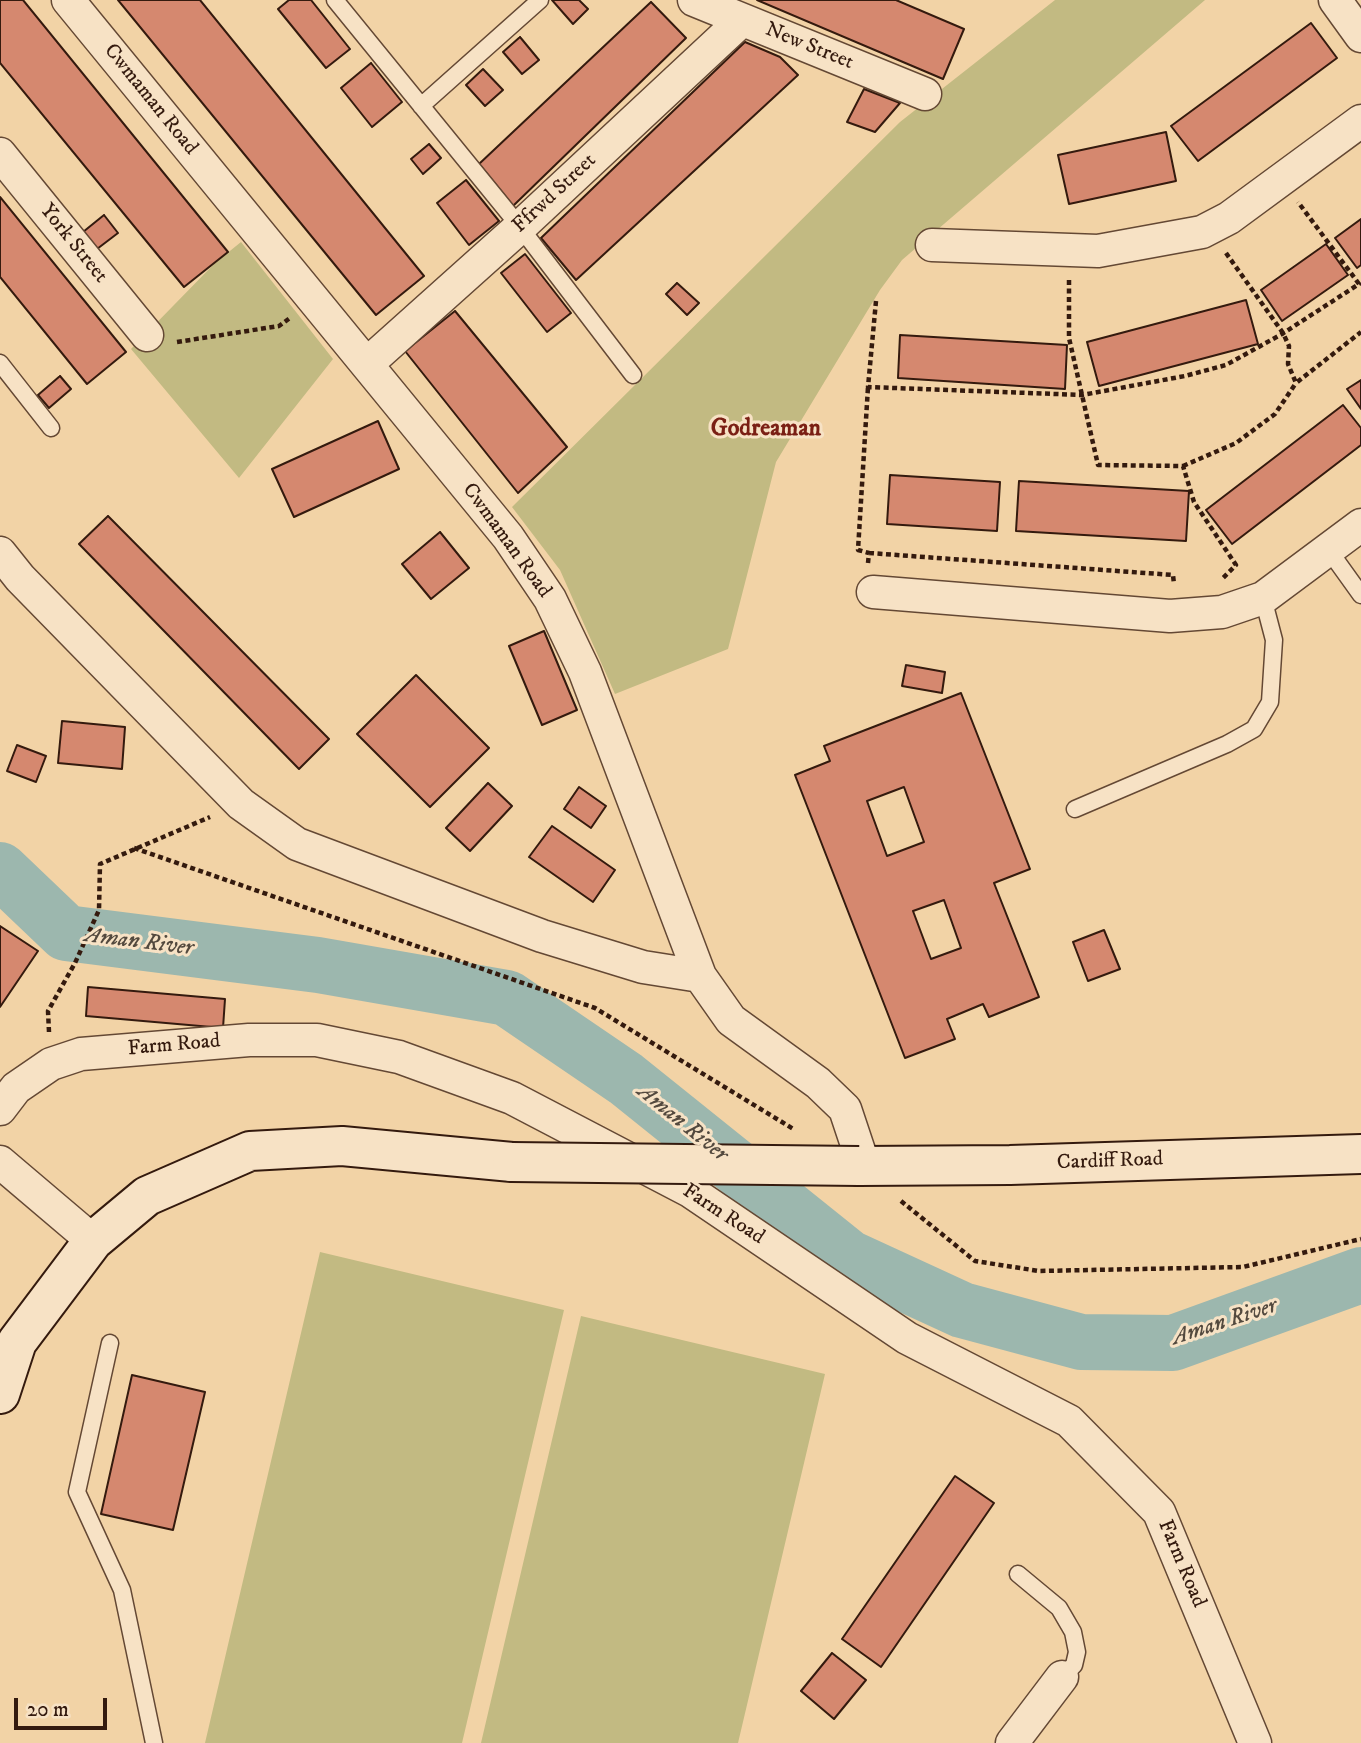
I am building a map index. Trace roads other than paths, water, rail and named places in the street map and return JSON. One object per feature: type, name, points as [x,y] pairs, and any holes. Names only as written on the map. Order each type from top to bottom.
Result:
[{"type":"main road","name":"Cardiff Road","points":[[0,1394],[17,1342],[93,1241],[147,1196],[250,1151],[342,1146],[512,1161],[861,1166],[1361,1154]]},
{"type":"street","name":"Cwmaman Road","points":[[68,0],[508,537],[550,599],[585,672],[700,976],[731,1020],[818,1083],[845,1109],[861,1166]]},
{"type":"street","name":"New Street","points":[[694,0],[925,94]]},
{"type":"street","points":[[1335,0],[1361,36]]},
{"type":"street","name":"Ffrwd Street","points":[[367,364],[520,227],[742,20]]},
{"type":"street","points":[[932,245],[1098,251],[1202,232],[1361,121]]},
{"type":"street","name":"York Street","points":[[0,154],[147,335]]},
{"type":"street","points":[[873,592],[1170,616],[1222,612],[1250,602],[1361,525]]},
{"type":"street","points":[[0,553],[20,578],[241,804],[297,844],[529,931],[643,967],[700,976]]},
{"type":"street","name":"Farm Road","points":[[0,1109],[16,1088],[51,1064],[94,1053],[249,1040],[317,1040],[399,1057],[512,1098],[690,1191],[907,1338],[1069,1421],[1159,1512],[1255,1743]]},
{"type":"street","points":[[0,1162],[93,1241]]},
{"type":"street","points":[[1012,1743],[1062,1677]]},
{"type":"lane","points":[[335,0],[520,227],[633,375]]},
{"type":"lane","points":[[421,106],[540,0]]},
{"type":"lane","points":[[0,363],[51,428]]},
{"type":"lane","points":[[1328,549],[1361,594]]},
{"type":"lane","points":[[1075,809],[1227,744],[1254,729],[1270,702],[1274,640],[1250,602]]},
{"type":"lane","points":[[110,1343],[77,1492],[122,1590],[154,1743]]},
{"type":"lane","points":[[1018,1574],[1059,1608],[1073,1632],[1077,1651],[1074,1665],[1062,1677]]},
{"type":"waterway","name":"Aman River","points":[[0,870],[66,933],[318,965],[507,998],[626,1079],[849,1258],[962,1310],[1081,1342],[1173,1343],[1361,1275]]},
{"type":"district","name":"Godreaman","points":[[766,430]]}]
